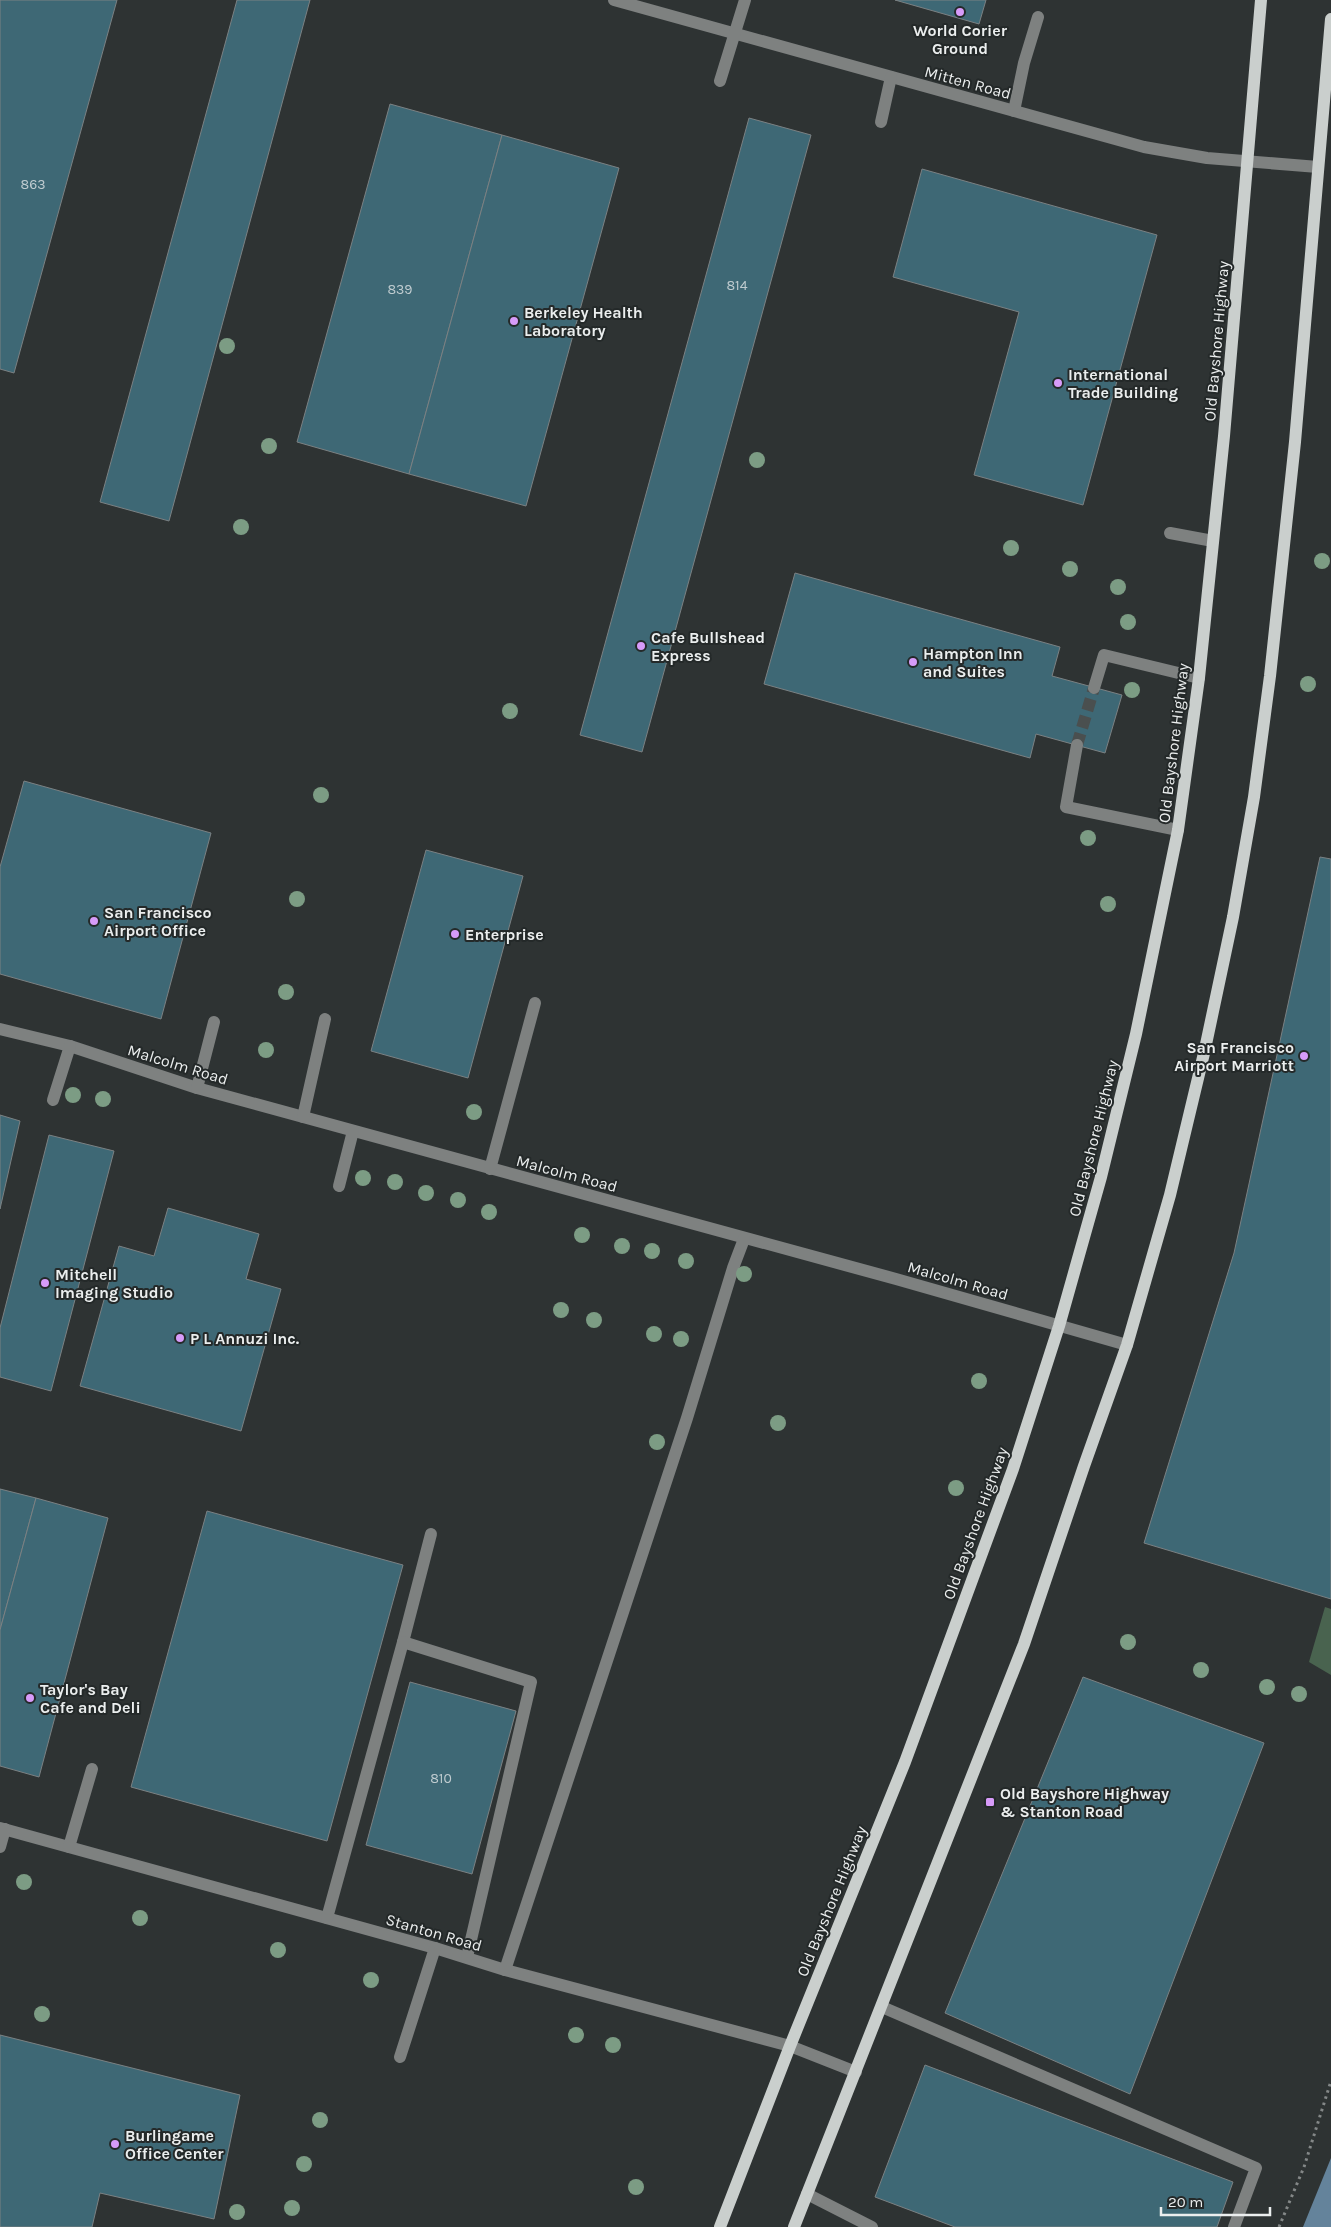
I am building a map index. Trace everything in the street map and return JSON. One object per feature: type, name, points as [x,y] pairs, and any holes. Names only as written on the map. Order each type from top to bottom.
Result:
[{"type":"main road","name":"Old Bayshore Highway","points":[[720,2227],[790,2046],[909,1753],[1013,1469],[1059,1326],[1101,1177],[1134,1043],[1178,830],[1199,678],[1225,426],[1261,0]]},
{"type":"main road","points":[[794,2227],[1024,1644],[1127,1345],[1170,1196],[1205,1050],[1233,917],[1254,796],[1270,676],[1295,442],[1331,19]]},
{"type":"street","name":"Mitten Road","points":[[614,0],[1144,147],[1207,158],[1318,167]]},
{"type":"street","points":[[720,81],[745,0]]},
{"type":"street","points":[[1014,111],[1024,63],[1038,16]]},
{"type":"street","points":[[881,122],[891,77]]},
{"type":"street","points":[[1170,533],[1213,541]]},
{"type":"street","points":[[1094,688],[1104,655],[1199,678]]},
{"type":"street","points":[[1078,745],[1066,807],[1178,830]]},
{"type":"street","points":[[490,1169],[535,1003]]},
{"type":"street","points":[[303,1117],[325,1019]]},
{"type":"street","points":[[197,1088],[214,1022]]},
{"type":"street","name":"Malcolm Road","points":[[0,1029],[70,1046],[197,1088],[1127,1345]]},
{"type":"street","points":[[53,1100],[70,1046]]},
{"type":"street","points":[[339,1186],[353,1131]]},
{"type":"street","points":[[505,1970],[687,1418],[744,1238]]},
{"type":"street","points":[[327,1918],[431,1534]]},
{"type":"street","points":[[403,1642],[532,1682],[467,1957]]},
{"type":"street","points":[[69,1847],[92,1769]]},
{"type":"street","points":[[0,1847],[2,1829]]},
{"type":"street","name":"Stanton Road","points":[[2,1829],[435,1948],[505,1970],[790,2046],[856,2072]]},
{"type":"street","points":[[400,2057],[435,1948]]},
{"type":"street","points":[[882,2007],[1256,2168],[1234,2227]]},
{"type":"street","points":[[807,2194],[872,2227]]},
{"type":"path","points":[[1279,2227],[1304,2167],[1331,2081]]},
{"type":"green space","points":[[1325,1607],[1331,1609],[1331,1675],[1309,1662]]},
{"type":"water","points":[[1331,2158],[1331,2227],[1303,2227]]},
{"type":"building","points":[[0,0],[117,0],[14,373],[0,369]]},
{"type":"building","points":[[237,0],[310,0],[169,521],[100,502]]},
{"type":"building","name":"World Corier Ground","points":[[895,0],[986,0],[979,24]]},
{"type":"building","points":[[390,104],[502,135],[409,474],[297,442]]},
{"type":"building","points":[[749,118],[811,135],[642,752],[580,735]]},
{"type":"building","name":"Berkeley Health Laboratory","points":[[502,135],[619,168],[526,506],[409,474]]},
{"type":"building","name":"International Trade Building","points":[[922,169],[1157,235],[1083,505],[974,475],[1019,312],[893,277]]},
{"type":"building","name":"Hampton Inn and Suites","points":[[795,573],[1060,647],[1052,676],[1122,695],[1105,753],[1036,734],[1030,758],[764,684]]},
{"type":"building","name":"San Francisco Airport Office","points":[[24,781],[211,833],[161,1019],[0,974],[0,867]]},
{"type":"building","name":"Enterprise","points":[[426,850],[523,876],[468,1078],[371,1051]]},
{"type":"building","name":"San Francisco Airport Marriott","points":[[1320,857],[1331,859],[1331,1599],[1144,1543],[1234,1253]]},
{"type":"building","points":[[0,1115],[20,1121],[0,1209]]},
{"type":"building","name":"Mitchell Imaging Studio","points":[[49,1135],[114,1151],[51,1391],[0,1377],[0,1328]]},
{"type":"building","name":"P L Annuzi Inc.","points":[[168,1208],[259,1234],[246,1279],[281,1289],[241,1431],[80,1386],[119,1246],[154,1256]]},
{"type":"building","points":[[0,1489],[36,1498],[0,1630]]},
{"type":"building","name":"Taylor's Bay Cafe and Deli","points":[[36,1498],[108,1518],[39,1777],[0,1766],[0,1630]]},
{"type":"building","points":[[207,1511],[403,1565],[327,1841],[131,1787]]},
{"type":"building","points":[[1083,1677],[1264,1743],[1130,2094],[945,2013]]},
{"type":"building","points":[[410,1682],[516,1711],[472,1874],[366,1845]]},
{"type":"building","name":"Burlingame Office Center","points":[[0,2035],[240,2095],[214,2219],[100,2193],[92,2227],[0,2227]]},
{"type":"building","points":[[925,2065],[1233,2182],[1217,2227],[955,2227],[875,2197]]},
{"type":"tunnel","points":[[1077,745],[1094,688]]},
{"type":"place","name":"World Corier Ground","points":[[960,12]]},
{"type":"place","name":"Berkeley Health Laboratory","points":[[514,321]]},
{"type":"place","name":"International Trade Building","points":[[1058,383]]},
{"type":"place","name":"Cafe Bullshead Express","points":[[641,646]]},
{"type":"place","name":"Hampton Inn and Suites","points":[[913,662]]},
{"type":"place","name":"San Francisco Airport Office","points":[[94,921]]},
{"type":"place","name":"Enterprise","points":[[455,934]]},
{"type":"place","name":"San Francisco Airport Marriott","points":[[1304,1056]]},
{"type":"place","name":"Mitchell Imaging Studio","points":[[45,1283]]},
{"type":"place","name":"P L Annuzi Inc.","points":[[180,1338]]},
{"type":"place","name":"Taylor's Bay Cafe and Deli","points":[[30,1698]]},
{"type":"place","name":"Old Bayshore Highway & Stanton Road","points":[[990,1802]]},
{"type":"place","name":"Burlingame Office Center","points":[[115,2144]]}]
